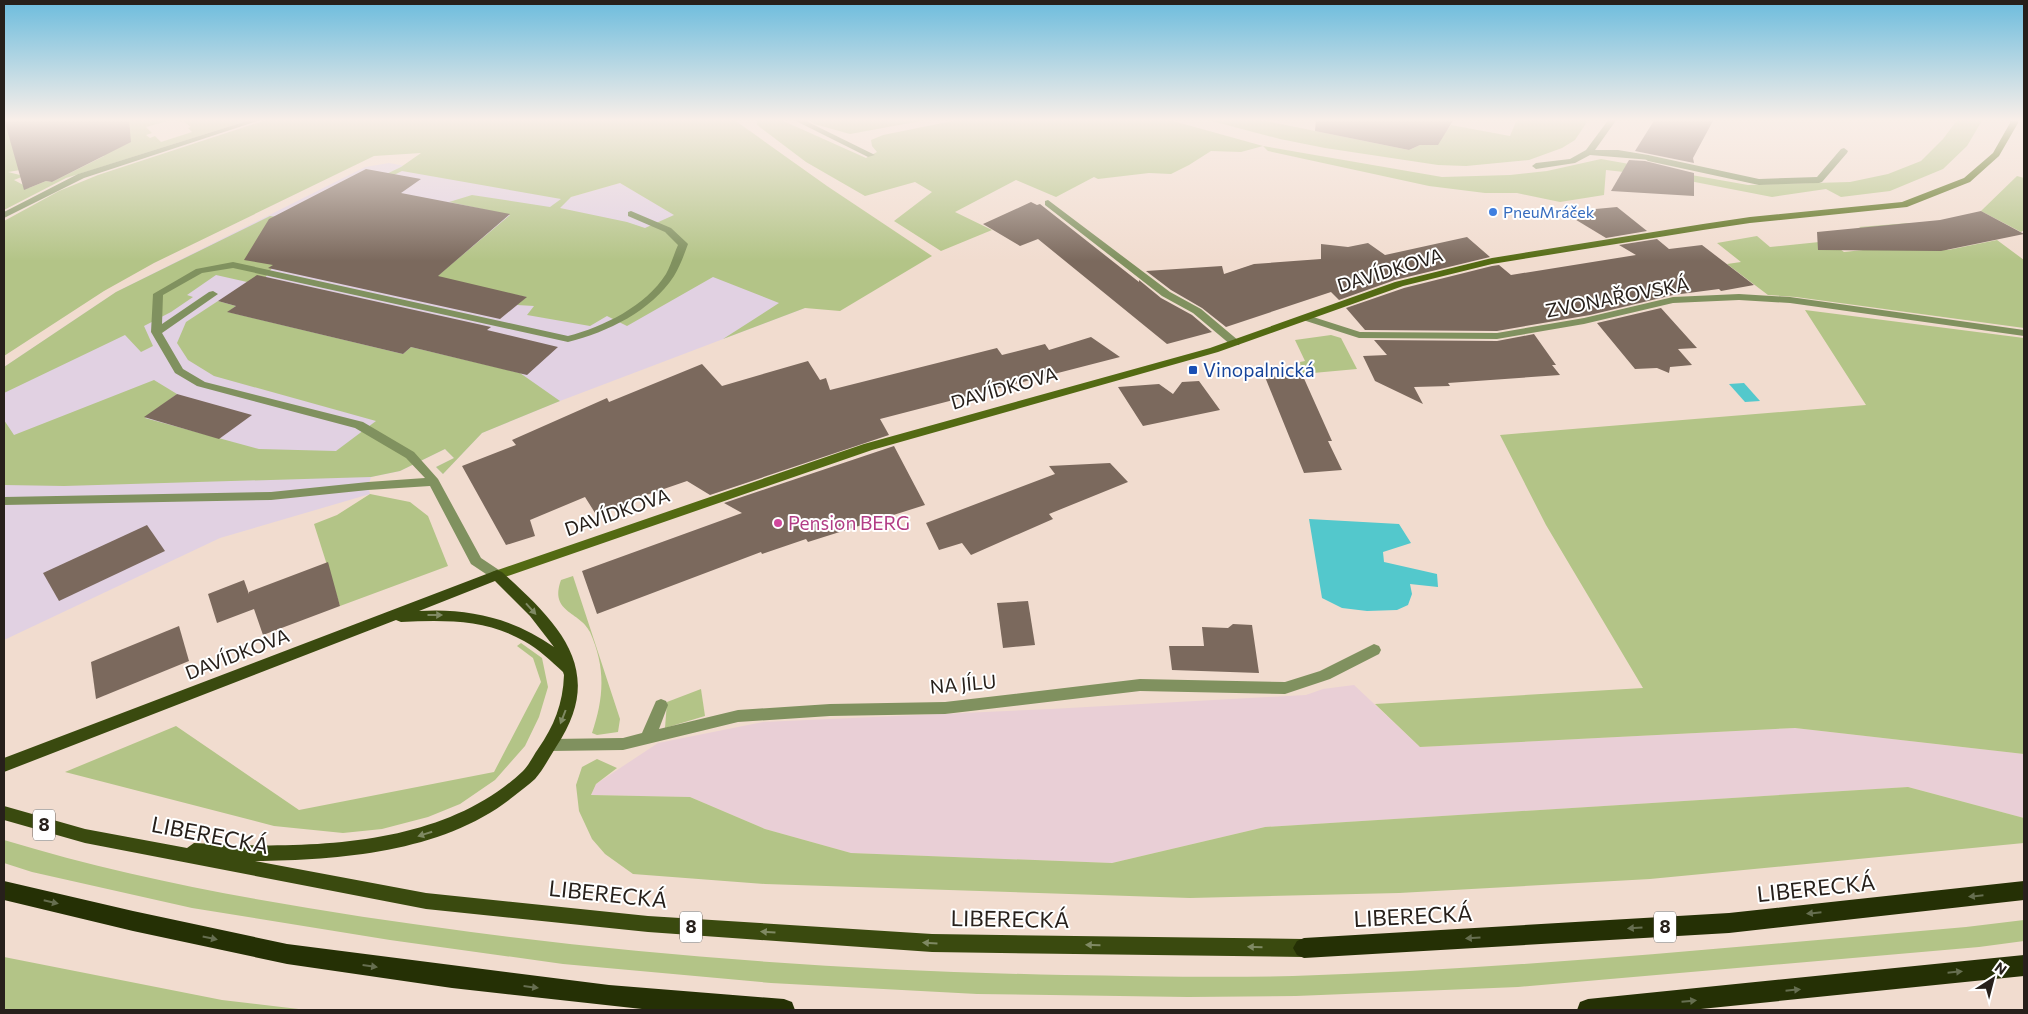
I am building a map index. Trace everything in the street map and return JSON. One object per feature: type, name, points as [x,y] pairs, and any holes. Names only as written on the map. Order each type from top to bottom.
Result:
[{"type":"highway","points":[[4,890],[134,921],[287,954],[609,996],[784,1010]]},
{"type":"highway","name":"LIBERECKÁ","points":[[1304,948],[1729,923],[2024,890]]},
{"type":"highway","points":[[1588,1010],[2024,965]]},
{"type":"main road","name":"DAVÍDKOVA","points":[[4,765],[497,575]]},
{"type":"main road","points":[[85,836],[147,847],[214,852],[284,853],[392,842],[429,833],[490,805],[525,778],[540,762],[551,745],[572,691],[570,670],[564,652],[553,633],[497,575]]},
{"type":"main road","points":[[386,618],[452,615],[481,619],[508,626],[532,637],[552,652],[570,670]]},
{"type":"main road","name":"LIBERECKÁ","points":[[4,813],[85,836],[426,901],[648,924],[932,943],[1304,948]]},
{"type":"street","points":[[4,215],[81,176],[111,166]]},
{"type":"street","points":[[1686,166],[1759,182],[1819,180],[1831,166]]},
{"type":"street","name":"DAVÍDKOVA","points":[[497,575],[868,447],[1235,343],[1400,284],[1492,261],[1750,220],[1904,205],[1967,180],[1982,166]]},
{"type":"street","points":[[1048,203],[1166,294],[1197,311],[1235,343]]},
{"type":"street","points":[[497,575],[476,561],[434,482],[410,455],[359,425],[201,384],[180,371],[156,332],[158,294],[199,271],[233,265],[568,338],[582,336],[600,329],[650,296],[667,280],[675,265],[683,244],[668,230],[631,214]]},
{"type":"street","points":[[156,332],[213,294]]},
{"type":"street","name":"ZVONAŘOVSKÁ","points":[[1306,318],[1359,335],[1497,336],[1584,322],[1673,300],[1738,297],[1790,300],[2024,333]]},
{"type":"street","points":[[4,501],[271,496],[368,486],[434,482]]},
{"type":"street","name":"NA JÍLU","points":[[551,745],[624,744],[747,716],[830,710],[945,708],[1140,686],[1286,688],[1325,675],[1374,650]]},
{"type":"street","points":[[648,738],[662,705]]},
{"type":"shaded area","points":[[407,166],[571,197],[620,183],[675,215],[805,308],[560,401],[482,433],[443,474],[436,467],[454,458],[445,449],[400,471],[371,477],[368,486],[370,494],[220,538],[4,640],[4,367],[116,292],[365,167]]},
{"type":"shaded area","points":[[1354,685],[1420,747],[1795,728],[2024,754],[2024,818],[1908,787],[1265,827],[1112,863],[851,853],[765,829],[690,797],[591,795],[596,784],[658,743],[763,722],[1306,695],[1323,689]]},
{"type":"green space","points":[[4,166],[42,166],[8,172],[24,176],[14,180],[29,188],[46,181],[52,182],[83,166],[103,166],[66,178],[4,210]]},
{"type":"green space","points":[[125,166],[353,166],[154,263],[104,291],[4,356],[4,221],[59,191]]},
{"type":"green space","points":[[799,166],[932,256],[840,311],[805,308],[723,339],[779,303],[713,277],[627,326],[607,316],[590,326],[527,315],[534,306],[517,305],[526,297],[435,278],[510,215],[449,202],[472,195],[550,207],[561,199],[402,171],[258,242],[405,269],[272,268],[260,285],[216,275],[187,295],[193,297],[171,312],[144,326],[153,346],[141,352],[125,335],[4,393],[4,367],[116,292],[270,216],[293,219],[401,167]],"holes":[[[620,183],[674,215],[645,228],[627,222],[560,208],[571,197]]]},
{"type":"green space","points":[[813,166],[1186,166],[1171,174],[1149,173],[1098,179],[1094,177],[1056,197],[1016,180],[955,212],[992,230],[941,251],[894,221],[932,192],[915,182],[865,196]]},
{"type":"green space","points":[[1338,166],[1380,166],[1442,177],[1510,175],[1547,171],[1568,166],[1642,166],[1748,185],[1850,182],[1888,174],[1907,166],[1946,166],[1890,191],[1841,197],[1826,189],[1772,197],[1669,177],[1606,170],[1604,195],[1560,202],[1517,193],[1485,193],[1429,186]]},
{"type":"green space","points":[[2017,176],[2024,178],[2024,230],[2021,232],[1981,211]]},
{"type":"green space","points":[[1909,223],[1948,250],[1997,240],[2024,260],[2024,328],[1796,297],[1768,295],[1727,264],[1741,262],[1717,243],[1757,236],[1770,247],[1829,241],[1844,252],[1863,250],[1875,238],[1859,227]]},
{"type":"green space","points":[[218,301],[236,306],[228,312],[403,354],[411,347],[520,373],[560,401],[482,433],[443,474],[436,467],[454,458],[445,449],[400,471],[371,477],[64,486],[4,485],[4,420],[14,435],[154,380],[177,394],[145,418],[259,449],[336,451],[376,421],[214,376],[188,360],[177,343],[186,322]]},
{"type":"green space","points":[[1805,310],[2024,338],[2024,754],[1795,728],[1420,747],[1375,704],[1643,688],[1546,525],[1500,435],[1866,405]]},
{"type":"green space","points":[[1331,335],[1341,338],[1357,369],[1302,374],[1300,362],[1305,361],[1295,340]]},
{"type":"green space","points":[[370,494],[410,502],[428,516],[448,566],[340,606],[314,524],[337,515]]},
{"type":"green space","points":[[573,576],[620,719],[618,732],[597,735],[592,733],[601,695],[602,683],[599,658],[590,632],[580,620],[562,605],[558,591],[561,580]]},
{"type":"green space","points":[[521,643],[542,658],[548,687],[539,717],[525,746],[495,780],[460,804],[428,817],[382,829],[343,833],[274,826],[65,772],[176,726],[299,810],[494,772],[541,682],[533,658],[517,646]]},
{"type":"green space","points":[[701,689],[705,716],[665,728],[667,702]]},
{"type":"green space","points":[[597,759],[617,768],[596,784],[591,795],[690,797],[765,829],[851,853],[1112,863],[1265,827],[1908,787],[2024,818],[2024,843],[1650,879],[1399,893],[1190,898],[765,884],[633,874],[605,854],[592,839],[579,811],[576,785],[582,767]]},
{"type":"green space","points":[[4,840],[119,871],[177,884],[294,906],[412,924],[545,941],[693,956],[916,970],[1208,977],[1377,973],[1630,956],[1966,927],[2024,920],[2024,941],[1979,947],[1518,987],[1296,996],[1188,997],[977,994],[771,983],[563,964],[390,940],[192,908],[32,872],[4,863]]},
{"type":"green space","points":[[4,957],[222,1000],[307,1010],[4,1010]]},
{"type":"water","points":[[1744,383],[1760,401],[1745,402],[1729,384]]},
{"type":"water","points":[[1309,519],[1399,524],[1411,543],[1383,552],[1384,562],[1437,574],[1438,587],[1410,584],[1412,594],[1408,605],[1397,610],[1367,611],[1342,608],[1322,598]]},
{"type":"building","points":[[17,166],[83,166],[52,182],[46,181],[24,190]]},
{"type":"building","points":[[1625,166],[1667,166],[1694,173],[1694,196],[1611,191]]},
{"type":"building","points":[[366,169],[421,179],[401,193],[510,214],[438,276],[527,297],[500,319],[268,268],[273,265],[244,260],[269,219]]},
{"type":"building","points":[[1031,202],[1037,205],[1040,204],[1139,282],[1139,280],[1161,298],[1192,315],[1212,332],[1167,344],[1038,239],[1020,246],[983,224]]},
{"type":"building","points":[[1617,207],[1647,231],[1606,238],[1563,212]]},
{"type":"building","points":[[1981,211],[2024,234],[1941,251],[1818,250],[1817,232],[1940,220]]},
{"type":"building","points":[[1467,237],[1490,257],[1395,280],[1339,300],[1331,292],[1226,327],[1202,308],[1171,290],[1146,271],[1222,266],[1224,274],[1254,264],[1321,259],[1321,244],[1348,247],[1368,243],[1385,255]]},
{"type":"building","points":[[1657,239],[1669,249],[1702,245],[1754,285],[1721,291],[1719,289],[1673,295],[1590,315],[1497,331],[1365,330],[1346,308],[1404,288],[1492,266],[1499,265],[1511,275],[1636,255],[1619,245]]},
{"type":"building","points":[[257,275],[491,327],[487,330],[558,347],[527,375],[411,347],[403,354],[227,312],[236,306],[218,301]]},
{"type":"building","points":[[1661,308],[1697,348],[1678,349],[1692,365],[1670,367],[1669,373],[1657,368],[1635,369],[1597,323]]},
{"type":"building","points":[[1534,334],[1556,365],[1552,365],[1560,375],[1448,383],[1450,386],[1414,387],[1423,404],[1375,381],[1363,356],[1387,355],[1374,340],[1497,341]]},
{"type":"building","points":[[1091,337],[1120,357],[880,419],[889,435],[710,495],[687,481],[629,501],[630,503],[597,516],[585,497],[530,520],[535,536],[506,545],[462,466],[516,445],[512,440],[607,398],[609,402],[702,364],[722,386],[808,361],[820,380],[826,378],[830,390],[997,348],[1002,355],[1045,344],[1049,350]]},
{"type":"building","points":[[1302,374],[1332,441],[1328,441],[1342,470],[1304,473],[1265,377]]},
{"type":"building","points":[[1199,381],[1220,410],[1143,426],[1118,387],[1159,384],[1173,394],[1182,382]]},
{"type":"building","points":[[177,394],[252,415],[219,439],[144,417]]},
{"type":"building","points":[[894,446],[925,505],[808,542],[806,539],[762,554],[761,552],[597,614],[582,571],[742,513],[724,503]]},
{"type":"building","points":[[1110,463],[1128,482],[1049,514],[1053,519],[971,555],[962,543],[939,550],[926,523],[1055,474],[1049,466]]},
{"type":"building","points":[[147,525],[165,551],[59,601],[43,573]]},
{"type":"building","points":[[328,562],[340,606],[263,635],[254,609],[217,623],[208,594],[244,580],[249,594],[249,592]]},
{"type":"building","points":[[1028,601],[1035,645],[1003,648],[997,603]]},
{"type":"building","points":[[1233,624],[1252,625],[1259,673],[1172,670],[1169,646],[1204,646],[1202,627],[1228,628]]},
{"type":"building","points":[[179,626],[189,661],[96,699],[91,662]]},
{"type":"place","name":"PneuMráček","points":[[1493,212]]},
{"type":"place","name":"Vinopalnická","points":[[1193,370]]},
{"type":"place","name":"Pension BERG","points":[[778,523]]}]
